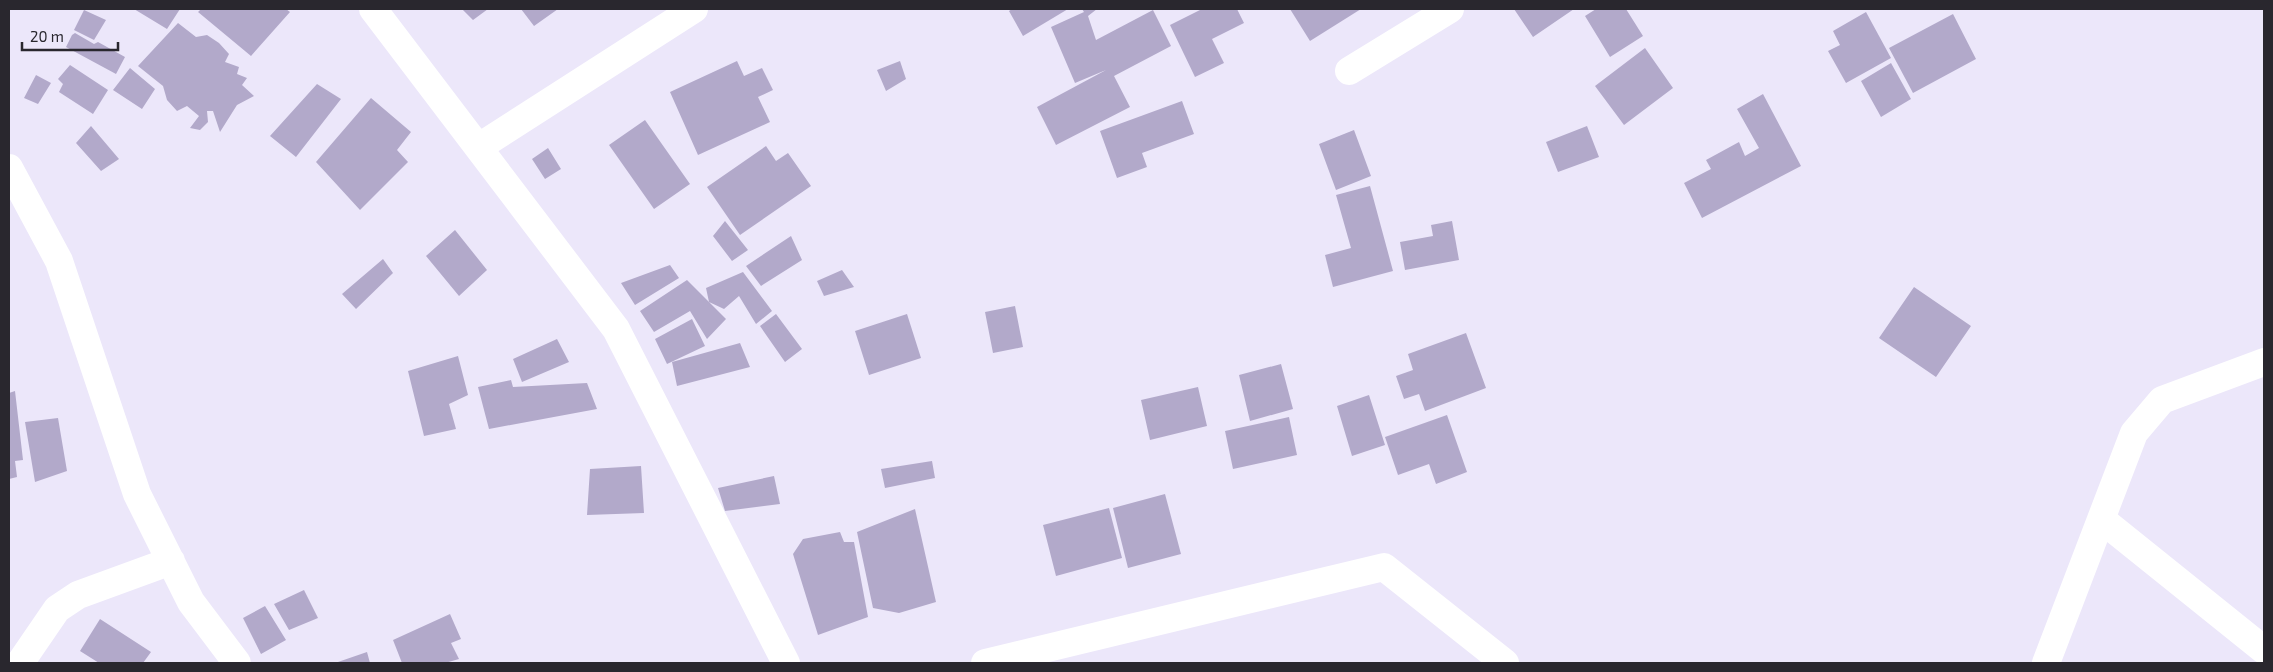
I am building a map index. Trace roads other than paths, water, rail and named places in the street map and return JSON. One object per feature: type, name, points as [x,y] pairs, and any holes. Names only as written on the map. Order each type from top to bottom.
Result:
[{"type":"street","points":[[374,9],[616,329],[786,663]]},
{"type":"street","points":[[479,147],[694,9]]},
{"type":"street","points":[[1349,71],[1450,9]]},
{"type":"street","points":[[9,168],[59,260],[137,494],[191,602],[237,663]]},
{"type":"street","points":[[2046,663],[2134,433],[2162,400],[2264,362]]},
{"type":"street","points":[[2101,519],[2264,650]]},
{"type":"street","points":[[20,663],[58,608],[78,595],[171,561]]},
{"type":"street","points":[[985,663],[1384,567],[1505,663]]}]
